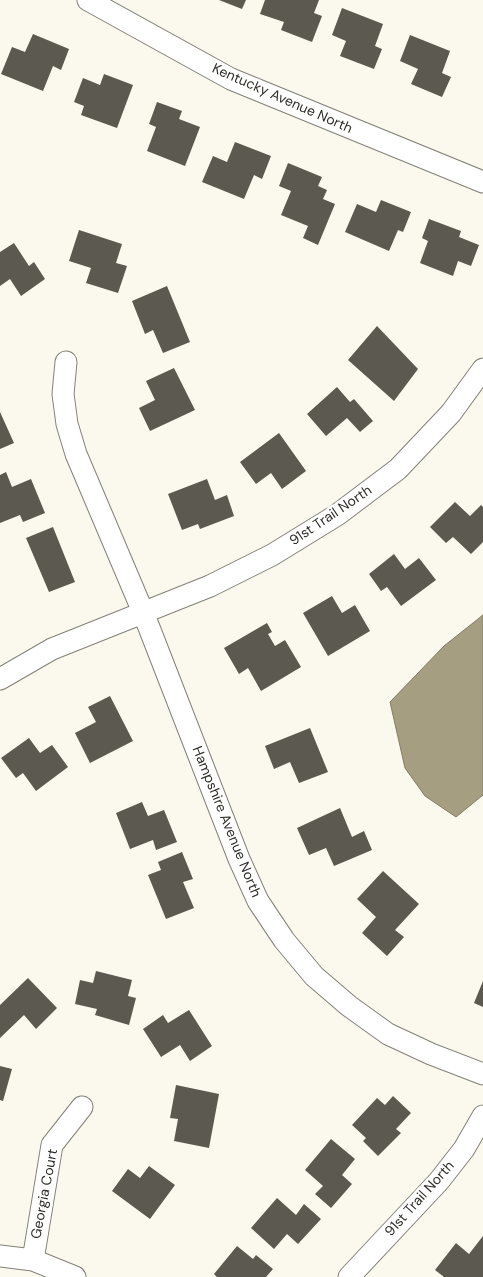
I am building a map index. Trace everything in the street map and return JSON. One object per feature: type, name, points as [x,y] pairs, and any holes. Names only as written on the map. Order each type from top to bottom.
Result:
[{"type":"street","name":"Kentucky Avenue North","points":[[88,0],[232,79],[483,182]]},
{"type":"street","name":"Hampshire Avenue North","points":[[66,362],[63,394],[67,424],[76,454],[143,612],[239,859],[258,902],[284,940],[314,976],[349,1006],[388,1034],[431,1054],[483,1074]]},
{"type":"street","name":"91st Trail North","points":[[143,612],[210,586],[272,554],[337,515],[398,469],[451,413],[483,369]]},
{"type":"street","points":[[0,679],[52,649],[143,612]]},
{"type":"street","name":"Georgia Court","points":[[32,1260],[52,1145],[82,1107]]},
{"type":"street","name":"91st Trail North","points":[[349,1277],[439,1181],[464,1149],[483,1116]]},
{"type":"street","points":[[0,1256],[32,1260],[74,1277]]},
{"type":"shaded area","points":[[483,615],[483,795],[456,817],[425,796],[405,768],[390,702],[444,646]]},
{"type":"building","points":[[219,0],[246,0],[242,9]]},
{"type":"building","points":[[265,0],[319,0],[314,13],[322,16],[312,42],[281,30],[284,22],[260,14]]},
{"type":"building","points":[[342,8],[383,24],[375,46],[382,49],[374,69],[340,56],[346,41],[332,35]]},
{"type":"building","points":[[33,34],[69,49],[61,70],[53,66],[43,91],[1,74],[12,47],[25,52]]},
{"type":"building","points":[[410,35],[450,51],[442,73],[451,77],[442,97],[411,84],[418,69],[400,61]]},
{"type":"building","points":[[104,74],[133,85],[117,128],[81,115],[84,106],[74,102],[83,78],[100,85]]},
{"type":"building","points":[[157,102],[182,111],[179,119],[200,127],[185,166],[147,151],[156,127],[149,124]]},
{"type":"building","points":[[235,142],[271,156],[262,179],[254,175],[244,199],[202,182],[213,156],[227,162]]},
{"type":"building","points":[[288,163],[322,177],[318,186],[327,190],[323,199],[335,204],[318,245],[303,238],[308,226],[281,215],[291,191],[279,186]]},
{"type":"building","points":[[381,200],[411,212],[403,232],[398,230],[389,251],[345,232],[357,204],[376,212]]},
{"type":"building","points":[[429,219],[461,231],[459,237],[479,245],[471,266],[458,261],[453,276],[420,263],[428,241],[422,238]]},
{"type":"building","points":[[79,230],[122,244],[116,263],[127,266],[118,293],[86,283],[91,268],[69,261]]},
{"type":"building","points":[[14,243],[29,266],[34,262],[45,279],[21,296],[10,279],[0,286],[0,252]]},
{"type":"building","points":[[167,286],[190,342],[163,353],[153,330],[145,334],[132,301]]},
{"type":"building","points":[[377,326],[418,369],[394,401],[348,360]]},
{"type":"building","points":[[174,368],[195,410],[150,431],[139,408],[155,400],[146,381]]},
{"type":"building","points":[[337,387],[350,402],[354,399],[373,421],[360,432],[347,418],[326,436],[307,414]]},
{"type":"building","points":[[0,412],[14,443],[0,449]]},
{"type":"building","points":[[279,433],[306,471],[282,489],[271,473],[256,484],[240,462]]},
{"type":"building","points":[[6,472],[12,487],[31,479],[45,513],[23,522],[20,515],[0,523],[0,475]]},
{"type":"building","points":[[207,479],[215,500],[227,495],[234,516],[200,529],[198,524],[182,530],[168,494]]},
{"type":"building","points":[[455,502],[470,516],[481,505],[483,507],[483,542],[471,554],[453,537],[446,543],[430,527]]},
{"type":"building","points":[[53,527],[75,582],[49,592],[26,538]]},
{"type":"building","points":[[394,554],[405,569],[419,558],[436,580],[401,606],[387,587],[381,591],[369,574]]},
{"type":"building","points":[[332,596],[342,613],[355,605],[370,631],[328,656],[303,613]]},
{"type":"building","points":[[267,623],[272,632],[268,634],[275,646],[285,640],[301,667],[261,691],[248,668],[239,674],[224,648]]},
{"type":"building","points":[[110,696],[133,741],[90,763],[75,733],[96,722],[88,707]]},
{"type":"building","points":[[310,728],[328,772],[299,783],[290,762],[274,769],[265,746]]},
{"type":"building","points":[[29,738],[40,753],[52,745],[68,767],[36,791],[23,773],[16,778],[1,758]]},
{"type":"building","points":[[142,802],[148,816],[164,810],[177,842],[156,850],[153,840],[130,849],[116,813]]},
{"type":"building","points":[[340,808],[352,837],[364,831],[372,850],[334,866],[326,848],[309,855],[297,828]]},
{"type":"building","points":[[182,852],[193,879],[183,882],[194,908],[166,919],[148,875],[161,870],[158,862]]},
{"type":"building","points":[[383,871],[419,904],[395,930],[404,937],[387,956],[362,933],[376,917],[357,899]]},
{"type":"building","points":[[96,971],[132,980],[128,996],[136,998],[129,1025],[95,1015],[97,1009],[75,1004],[80,980],[93,983]]},
{"type":"building","points":[[28,978],[57,1008],[36,1029],[24,1015],[0,1038],[0,1005]]},
{"type":"building","points":[[483,981],[483,1007],[474,1003]]},
{"type":"building","points":[[189,1010],[212,1046],[190,1061],[180,1045],[161,1057],[143,1029],[163,1015],[168,1023]]},
{"type":"building","points":[[0,1066],[12,1069],[3,1101],[0,1100]]},
{"type":"building","points":[[176,1085],[219,1094],[209,1148],[174,1141],[178,1119],[170,1118]]},
{"type":"building","points":[[393,1096],[411,1113],[396,1129],[401,1133],[378,1156],[363,1141],[366,1138],[352,1125],[377,1098],[385,1105]]},
{"type":"building","points":[[331,1139],[355,1159],[342,1175],[352,1184],[331,1208],[315,1194],[323,1186],[305,1170]]},
{"type":"building","points":[[149,1166],[175,1185],[150,1219],[112,1191],[128,1169],[140,1178]]},
{"type":"building","points":[[277,1198],[296,1215],[304,1204],[321,1219],[298,1244],[287,1234],[274,1249],[251,1228]]},
{"type":"building","points":[[483,1236],[483,1277],[444,1277],[435,1270],[456,1243],[469,1254]]},
{"type":"building","points":[[237,1246],[253,1259],[256,1255],[273,1269],[266,1277],[217,1277],[214,1274]]}]
